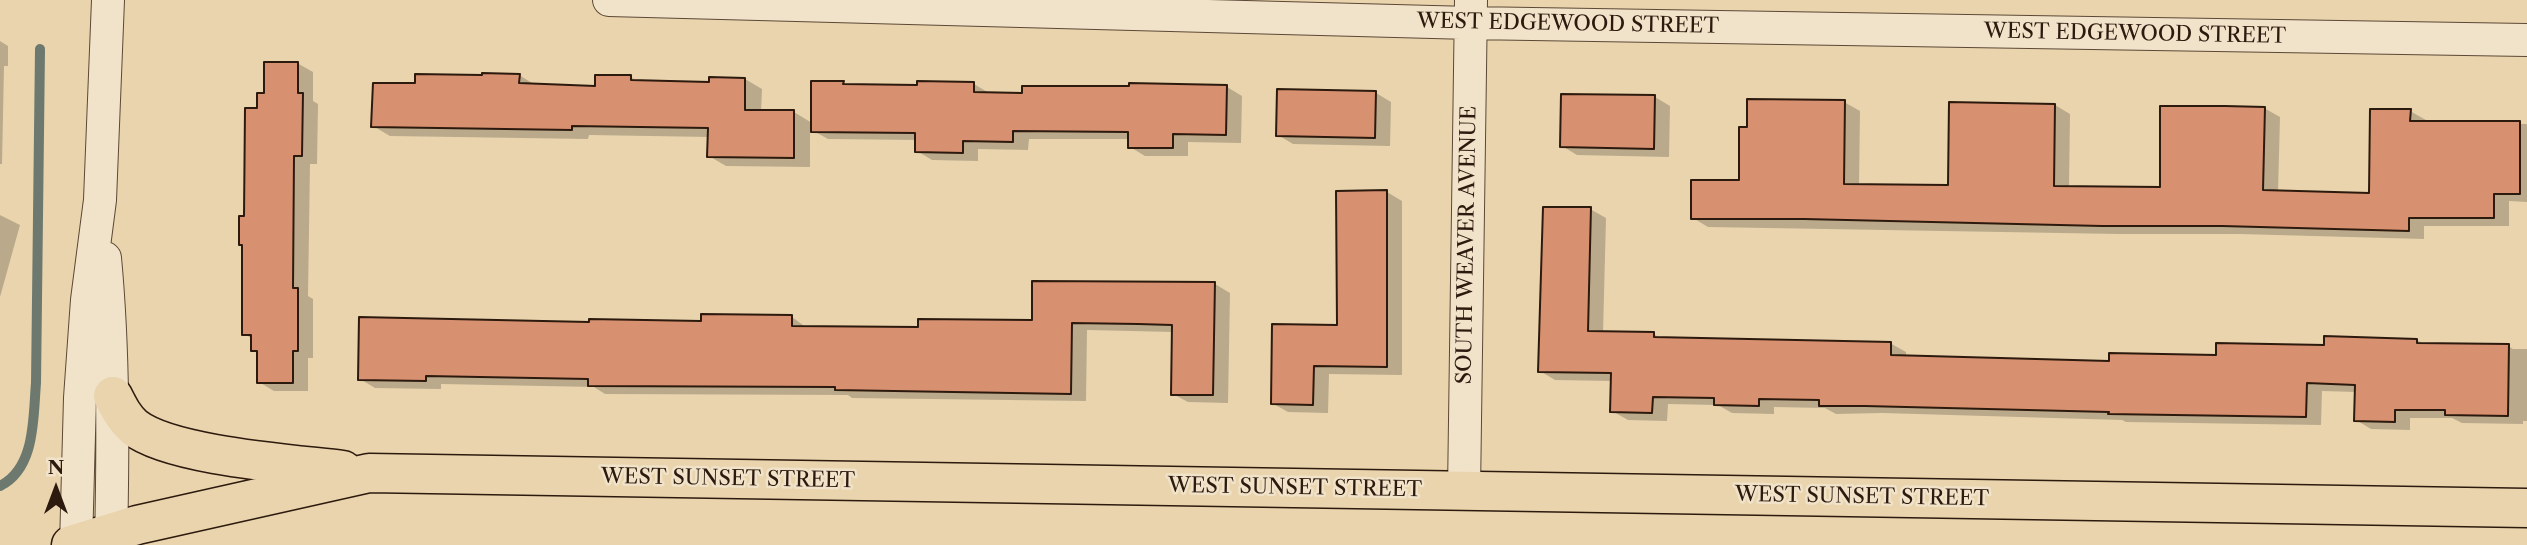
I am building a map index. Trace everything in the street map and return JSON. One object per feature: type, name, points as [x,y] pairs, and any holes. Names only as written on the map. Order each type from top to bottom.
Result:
[{"type":"main road","points":[[113,396],[121,414],[135,428],[155,439],[178,446],[252,459],[369,473]]},
{"type":"main road","name":"WEST SUNSET STREET","points":[[89,542],[369,473],[2527,508]]},
{"type":"street","points":[[89,542],[85,337],[100,200],[108,0]]},
{"type":"street","name":"WEST EDGEWOOD STREET","points":[[609,0],[1470,12],[2527,40]]},
{"type":"street","name":"SOUTH WEAVER AVENUE","points":[[1464,491],[1470,12]]},
{"type":"street","points":[[89,542],[113,396],[111,324],[100,200]]},
{"type":"building","points":[[264,62],[298,62],[298,93],[303,93],[302,156],[294,156],[293,288],[298,288],[298,351],[293,351],[293,383],[257,383],[257,351],[251,351],[251,335],[242,335],[242,245],[239,245],[239,216],[244,216],[245,108],[257,108],[257,93],[264,93]]},
{"type":"building","points":[[415,74],[520,74],[519,83],[595,86],[595,75],[631,75],[631,80],[709,82],[709,77],[745,78],[745,110],[794,110],[794,158],[707,157],[708,128],[572,126],[572,130],[371,127],[373,83],[415,83]]},
{"type":"building","points":[[811,81],[917,85],[917,81],[974,82],[974,92],[1022,93],[1022,86],[1129,86],[1129,83],[1227,85],[1226,135],[1173,134],[1173,148],[1128,148],[1128,132],[1013,131],[1013,142],[963,141],[963,153],[915,152],[915,133],[811,132]]},
{"type":"building","points":[[1277,89],[1376,91],[1375,138],[1276,136]]},
{"type":"building","points":[[1561,94],[1655,95],[1654,149],[1560,147]]},
{"type":"building","points":[[1747,99],[1845,100],[1844,184],[1948,185],[1949,102],[2055,104],[2054,186],[2160,187],[2160,106],[2225,106],[2265,107],[2263,190],[2369,193],[2370,109],[2411,109],[2410,121],[2520,121],[2520,194],[2494,194],[2494,218],[2409,218],[2409,231],[1691,219],[1691,180],[1739,180],[1739,127],[1747,127]]},
{"type":"building","points":[[1387,190],[1387,367],[1314,366],[1313,405],[1271,404],[1272,324],[1337,325],[1336,191]]},
{"type":"building","points":[[1543,207],[1591,207],[1588,331],[1654,332],[1654,337],[1891,342],[1891,355],[2109,361],[2109,353],[2216,355],[2216,343],[2324,345],[2324,336],[2417,339],[2417,343],[2509,344],[2508,416],[2445,415],[2445,410],[2395,410],[2395,422],[2354,421],[2355,385],[2307,383],[2306,417],[1819,406],[1819,400],[1759,399],[1759,406],[1714,405],[1714,398],[1653,397],[1652,413],[1610,412],[1611,373],[1538,372]]},
{"type":"building","points":[[1032,281],[1215,282],[1213,395],[1171,395],[1172,325],[1138,324],[1072,323],[1071,394],[835,390],[835,387],[588,386],[588,379],[426,376],[426,381],[358,380],[359,317],[589,322],[589,319],[701,321],[701,314],[792,315],[792,326],[918,327],[918,319],[1032,320]]},
{"type":"waterway","points":[[0,486],[12,478],[26,454],[34,411],[40,49]]}]
